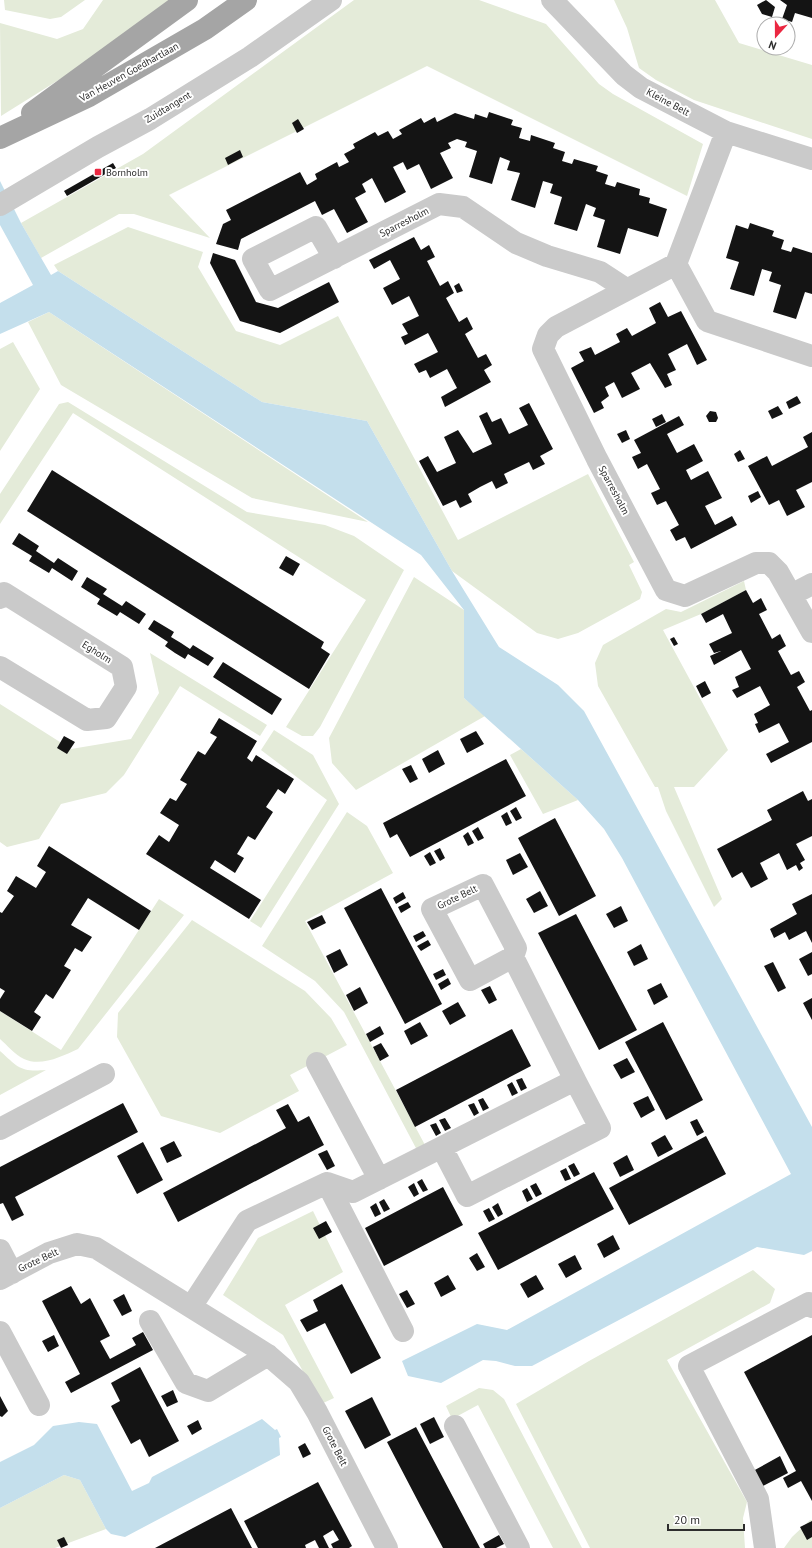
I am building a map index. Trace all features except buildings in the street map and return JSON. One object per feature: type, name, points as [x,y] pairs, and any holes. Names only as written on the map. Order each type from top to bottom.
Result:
[{"type":"main road","name":"Van Heuven Goedhartlaan","points":[[3,136],[40,106],[188,0]]},
{"type":"main road","name":"Van Heuven Goedhartlaan","points":[[3,136],[89,96],[205,29],[246,0]]},
{"type":"street","name":"Zuidtangent","points":[[0,205],[98,146],[150,119],[250,57],[332,0]]},
{"type":"street","name":"Kleine Belt","points":[[552,0],[624,75],[641,88],[726,132],[812,159]]},
{"type":"street","points":[[726,132],[676,264],[707,321],[812,356]]},
{"type":"street","name":"Sparresholm","points":[[334,258],[439,204],[463,207],[516,243],[547,256],[600,272],[626,289]]},
{"type":"street","name":"Sparresholm","points":[[676,264],[556,327],[548,335],[543,349],[597,459],[666,590],[685,596],[756,563],[769,563],[778,572],[812,632]]},
{"type":"street","points":[[791,595],[812,584]]},
{"type":"street","name":"Egholm","points":[[0,667],[87,720],[106,718],[126,686],[122,667],[1,594]]},
{"type":"street","points":[[442,1148],[467,1196],[600,1128],[513,957]]},
{"type":"street","points":[[317,1063],[379,1179]]},
{"type":"street","points":[[0,1129],[104,1074]]},
{"type":"street","points":[[191,1307],[247,1221],[327,1183],[353,1192],[575,1080]]},
{"type":"street","points":[[327,1183],[403,1331]]},
{"type":"street","name":"Grote Belt","points":[[0,1250],[6,1276],[56,1251],[77,1244],[96,1248],[268,1355],[299,1382],[317,1412],[387,1548]]},
{"type":"street","points":[[765,1548],[758,1499],[689,1366],[810,1303],[812,1307]]},
{"type":"street","points":[[150,1321],[186,1383],[208,1391],[268,1355]]},
{"type":"street","points":[[0,1332],[40,1405]]},
{"type":"street","points":[[455,1426],[519,1548]]},
{"type":"green space","points":[[4,0],[85,0],[61,17],[50,19],[5,10]]},
{"type":"green space","points":[[103,0],[177,0],[97,56],[1,116],[0,23],[57,39],[83,29]]},
{"type":"green space","points":[[354,0],[479,0],[546,24],[599,84],[613,94],[703,144],[687,196],[427,66],[169,195],[210,238],[134,214],[119,214],[41,258],[21,223],[143,154]]},
{"type":"green space","points":[[614,0],[715,0],[739,43],[756,48],[756,56],[782,56],[812,65],[812,139],[694,100],[656,80],[639,68],[627,28]]},
{"type":"green space","points":[[128,227],[203,252],[198,267],[236,331],[280,345],[338,316],[458,540],[588,474],[634,562],[629,565],[642,592],[640,599],[578,633],[558,639],[537,633],[452,571],[367,421],[262,402],[58,271],[54,265]]},
{"type":"green space","points":[[49,312],[368,522],[252,498],[61,385],[28,322]]},
{"type":"green space","points":[[13,342],[40,389],[0,451],[0,349]]},
{"type":"green space","points":[[68,402],[247,512],[325,525],[354,536],[404,570],[320,727],[313,736],[302,736],[286,727],[366,600],[73,413],[0,524],[0,494],[59,404]]},
{"type":"green space","points":[[414,577],[464,610],[464,698],[485,716],[356,790],[332,763],[329,738]]},
{"type":"green space","points":[[744,581],[746,590],[701,614],[663,630],[728,750],[694,787],[674,787],[722,899],[714,907],[666,811],[658,787],[655,787],[598,686],[595,663],[603,645],[666,609],[681,612]]},
{"type":"green space","points":[[150,653],[267,725],[260,736],[180,686],[124,775],[106,793],[61,804],[39,839],[7,847],[0,842],[0,704],[71,749],[131,739],[159,693]]},
{"type":"green space","points":[[274,730],[313,755],[339,804],[261,928],[250,921],[327,800],[261,750]]},
{"type":"green space","points":[[521,749],[578,800],[543,814],[510,755]]},
{"type":"green space","points":[[347,812],[367,826],[393,873],[305,921],[425,1145],[417,1150],[344,1012],[315,981],[262,946]]},
{"type":"green space","points":[[159,899],[184,915],[78,1049],[52,1060],[38,1062],[24,1059],[17,1055],[0,1039],[0,1011],[61,1050]]},
{"type":"green space","points":[[192,920],[305,991],[331,1018],[347,1045],[290,1075],[299,1091],[220,1133],[161,1116],[117,1037],[118,1013]]},
{"type":"green space","points":[[0,1051],[20,1068],[46,1070],[0,1095]]},
{"type":"green space","points":[[313,1211],[343,1272],[285,1305],[334,1398],[321,1404],[283,1335],[223,1295],[258,1238]]},
{"type":"green space","points":[[753,1270],[775,1289],[770,1303],[667,1360],[747,1502],[743,1518],[745,1548],[590,1548],[516,1404],[589,1361]]},
{"type":"green space","points":[[479,1388],[493,1390],[504,1399],[582,1548],[553,1548],[478,1405],[452,1419],[446,1406]]},
{"type":"green space","points":[[64,1475],[80,1480],[106,1529],[55,1548],[0,1548],[0,1508]]},
{"type":"green space","points":[[810,1520],[812,1520],[812,1548],[784,1548],[792,1537]]},
{"type":"water","points":[[0,181],[21,223],[51,275],[58,271],[262,402],[367,421],[452,571],[499,647],[558,685],[584,711],[812,1127],[812,1251],[804,1255],[757,1247],[532,1366],[515,1366],[496,1361],[483,1360],[441,1383],[408,1376],[402,1361],[477,1324],[507,1330],[791,1174],[622,858],[604,829],[578,800],[464,698],[464,610],[421,555],[49,312],[0,334],[0,303],[33,285],[0,225]]},
{"type":"water","points":[[262,1419],[275,1430],[277,1429],[281,1437],[279,1438],[280,1455],[125,1537],[111,1534],[106,1529],[80,1480],[64,1475],[0,1508],[0,1462],[34,1445],[53,1426],[79,1422],[97,1424],[132,1491],[149,1483],[152,1477]]},
{"type":"place","name":"Bornholm","points":[[98,172]]}]
